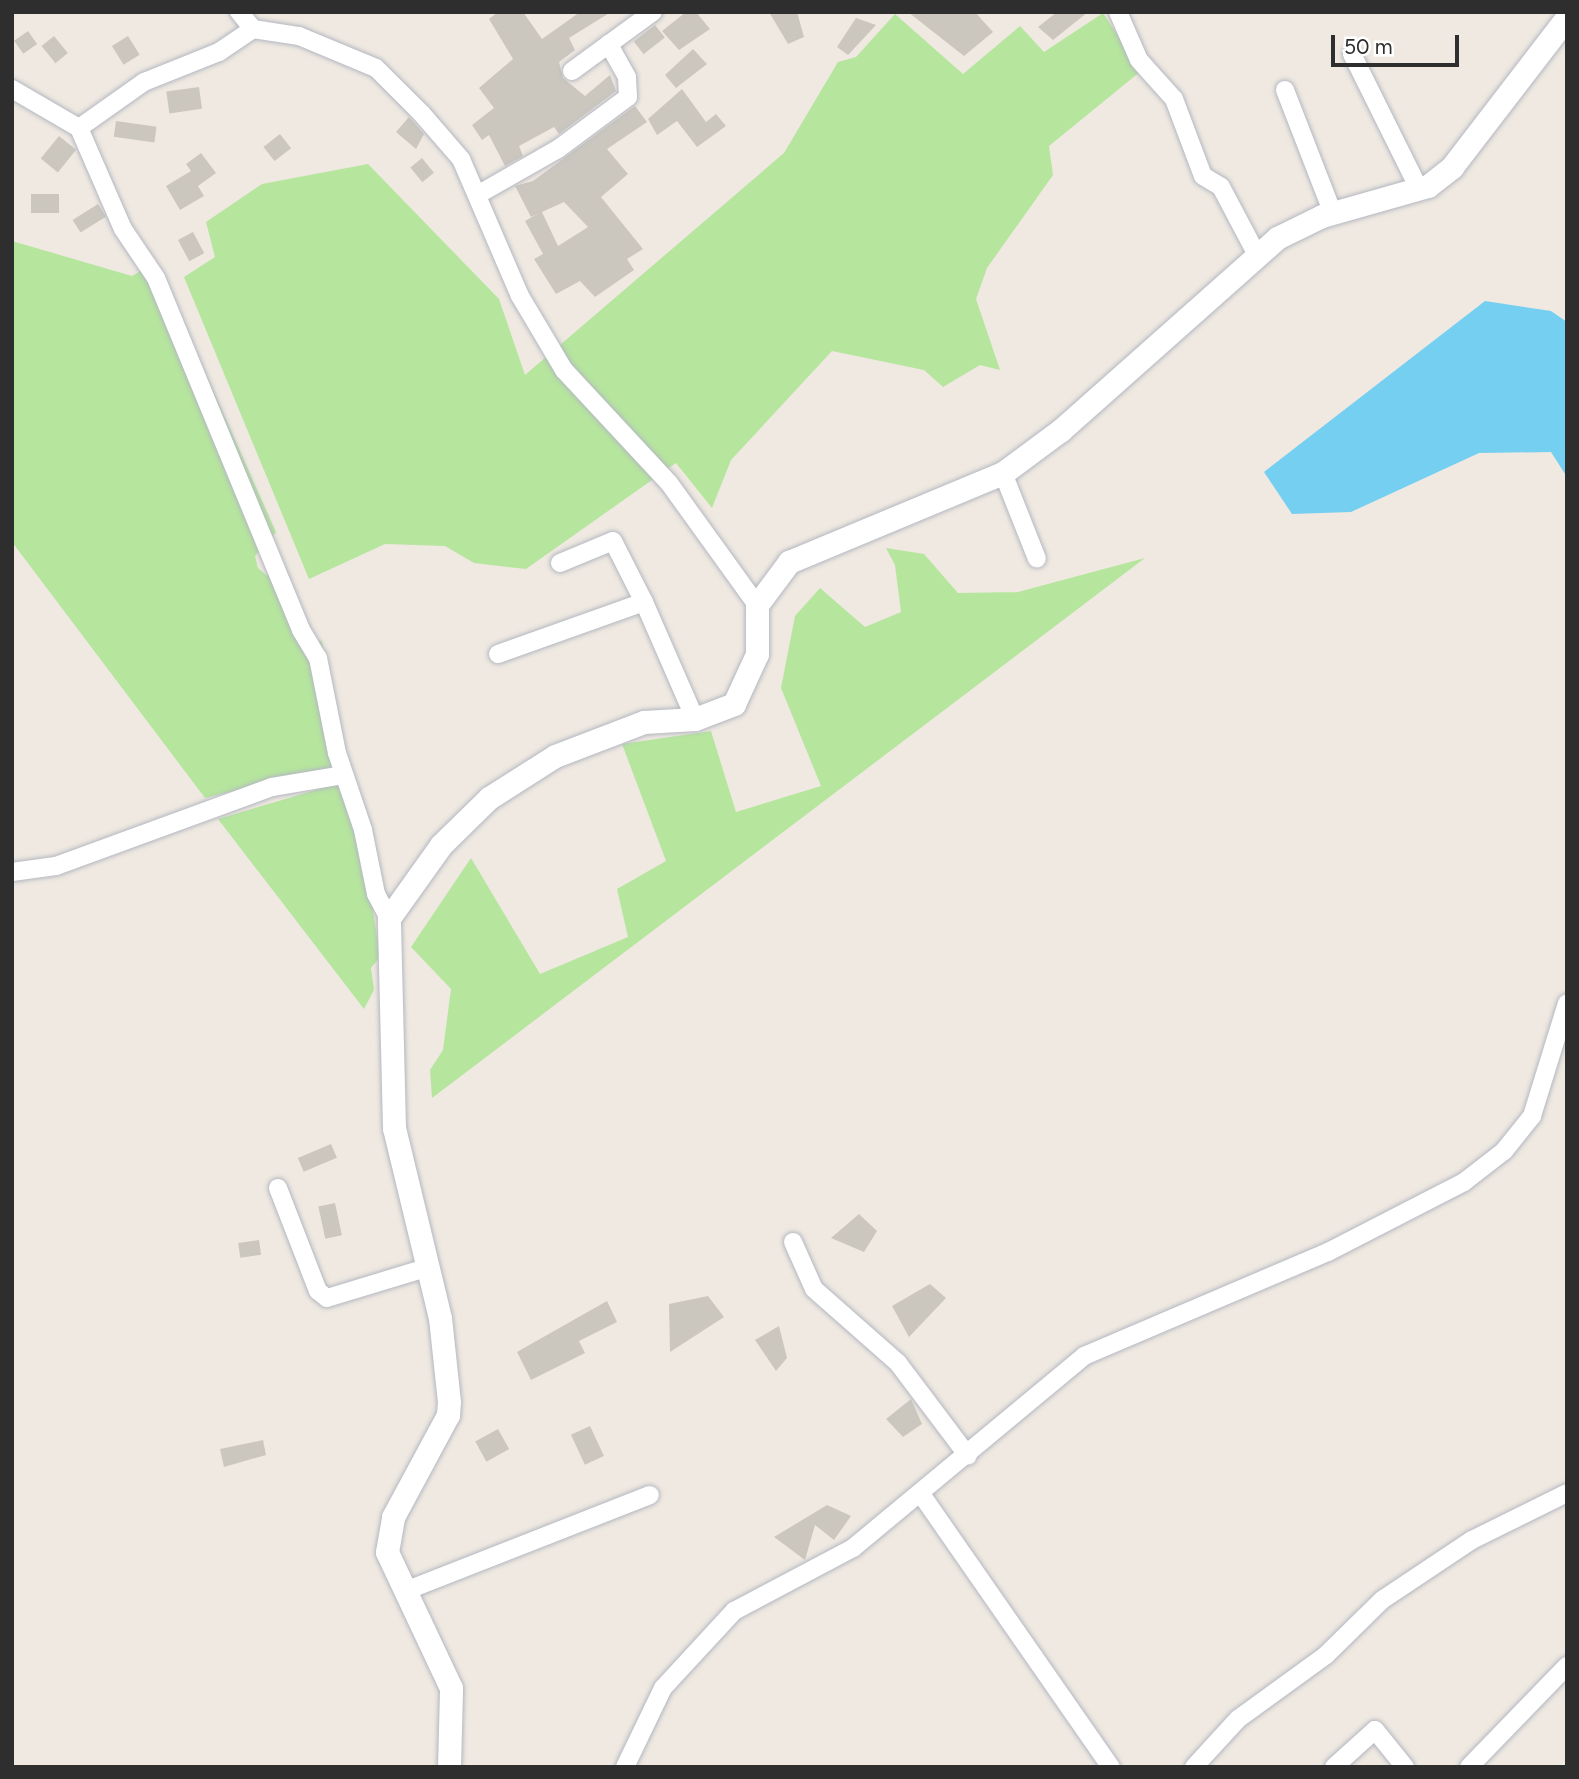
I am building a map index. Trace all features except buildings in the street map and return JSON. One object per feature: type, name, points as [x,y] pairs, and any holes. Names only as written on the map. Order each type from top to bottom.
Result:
[{"type":"street","points":[[239,12],[253,29],[299,36],[376,68],[461,159],[479,194],[520,296],[564,370],[669,483],[757,605],[757,654],[740,698],[695,719],[644,722],[580,746],[489,798],[441,845],[389,918]]},
{"type":"street","points":[[572,71],[653,12]]},
{"type":"street","points":[[1118,12],[1139,60],[1174,99],[1203,176],[1221,187],[1256,253]]},
{"type":"street","points":[[757,605],[789,562],[1003,473],[1060,430],[1256,253],[1333,214],[1419,188],[1452,167],[1567,18]]},
{"type":"street","points":[[79,128],[144,82],[219,52],[253,29]]},
{"type":"street","points":[[479,194],[558,149],[628,97],[627,77],[609,44]]},
{"type":"street","points":[[1352,54],[1419,188]]},
{"type":"street","points":[[12,89],[79,128],[123,229],[156,278],[301,630],[318,658],[344,775],[376,894],[389,918],[394,1128],[440,1318],[449,1411],[388,1533],[387,1552],[451,1688],[447,1764]]},
{"type":"street","points":[[1285,90],[1333,214]]},
{"type":"street","points":[[1003,473],[1037,559]]},
{"type":"street","points":[[560,563],[613,541],[644,602],[695,719]]},
{"type":"street","points":[[498,654],[644,602]]},
{"type":"street","points":[[12,872],[56,866],[272,787],[344,775]]},
{"type":"street","points":[[625,1767],[663,1688],[734,1611],[853,1548],[968,1456],[1094,1349],[1328,1252],[1464,1182],[1504,1151],[1532,1116],[1567,1003]]},
{"type":"street","points":[[278,1188],[318,1291],[327,1298],[426,1268]]},
{"type":"street","points":[[793,1242],[814,1289],[898,1363],[968,1456]]},
{"type":"street","points":[[1194,1767],[1238,1719],[1325,1655],[1382,1600],[1472,1540],[1567,1493]]},
{"type":"street","points":[[921,1494],[1111,1767]]},
{"type":"street","points":[[405,1591],[650,1495]]},
{"type":"street","points":[[1469,1767],[1567,1666]]},
{"type":"street","points":[[1334,1767],[1375,1730],[1405,1767]]},
{"type":"green space","points":[[1103,13],[1141,71],[1049,146],[1053,175],[987,268],[976,299],[1000,370],[980,365],[943,387],[924,370],[832,351],[731,460],[712,508],[676,463],[526,569],[474,563],[445,546],[385,544],[309,579],[184,277],[215,257],[206,222],[262,184],[368,164],[499,299],[525,375],[784,153],[838,62],[856,57],[895,14],[963,74],[1020,26],[1044,52]]},
{"type":"green space","points":[[12,241],[132,276],[156,262],[276,532],[255,556],[258,568],[266,575],[287,570],[305,639],[322,641],[343,764],[205,798],[12,542]]},
{"type":"green space","points":[[886,548],[924,554],[958,593],[1018,592],[1145,558],[432,1098],[430,1070],[443,1050],[451,989],[411,947],[471,858],[540,974],[628,937],[617,889],[666,861],[622,744],[711,731],[736,812],[821,786],[781,688],[795,616],[820,588],[865,627],[901,612],[895,565]]},
{"type":"green space","points":[[353,779],[380,957],[371,968],[374,990],[364,1009],[218,819]]},
{"type":"water","points":[[1485,301],[1551,311],[1567,322],[1567,477],[1551,452],[1479,453],[1351,512],[1292,514],[1264,472]]}]
